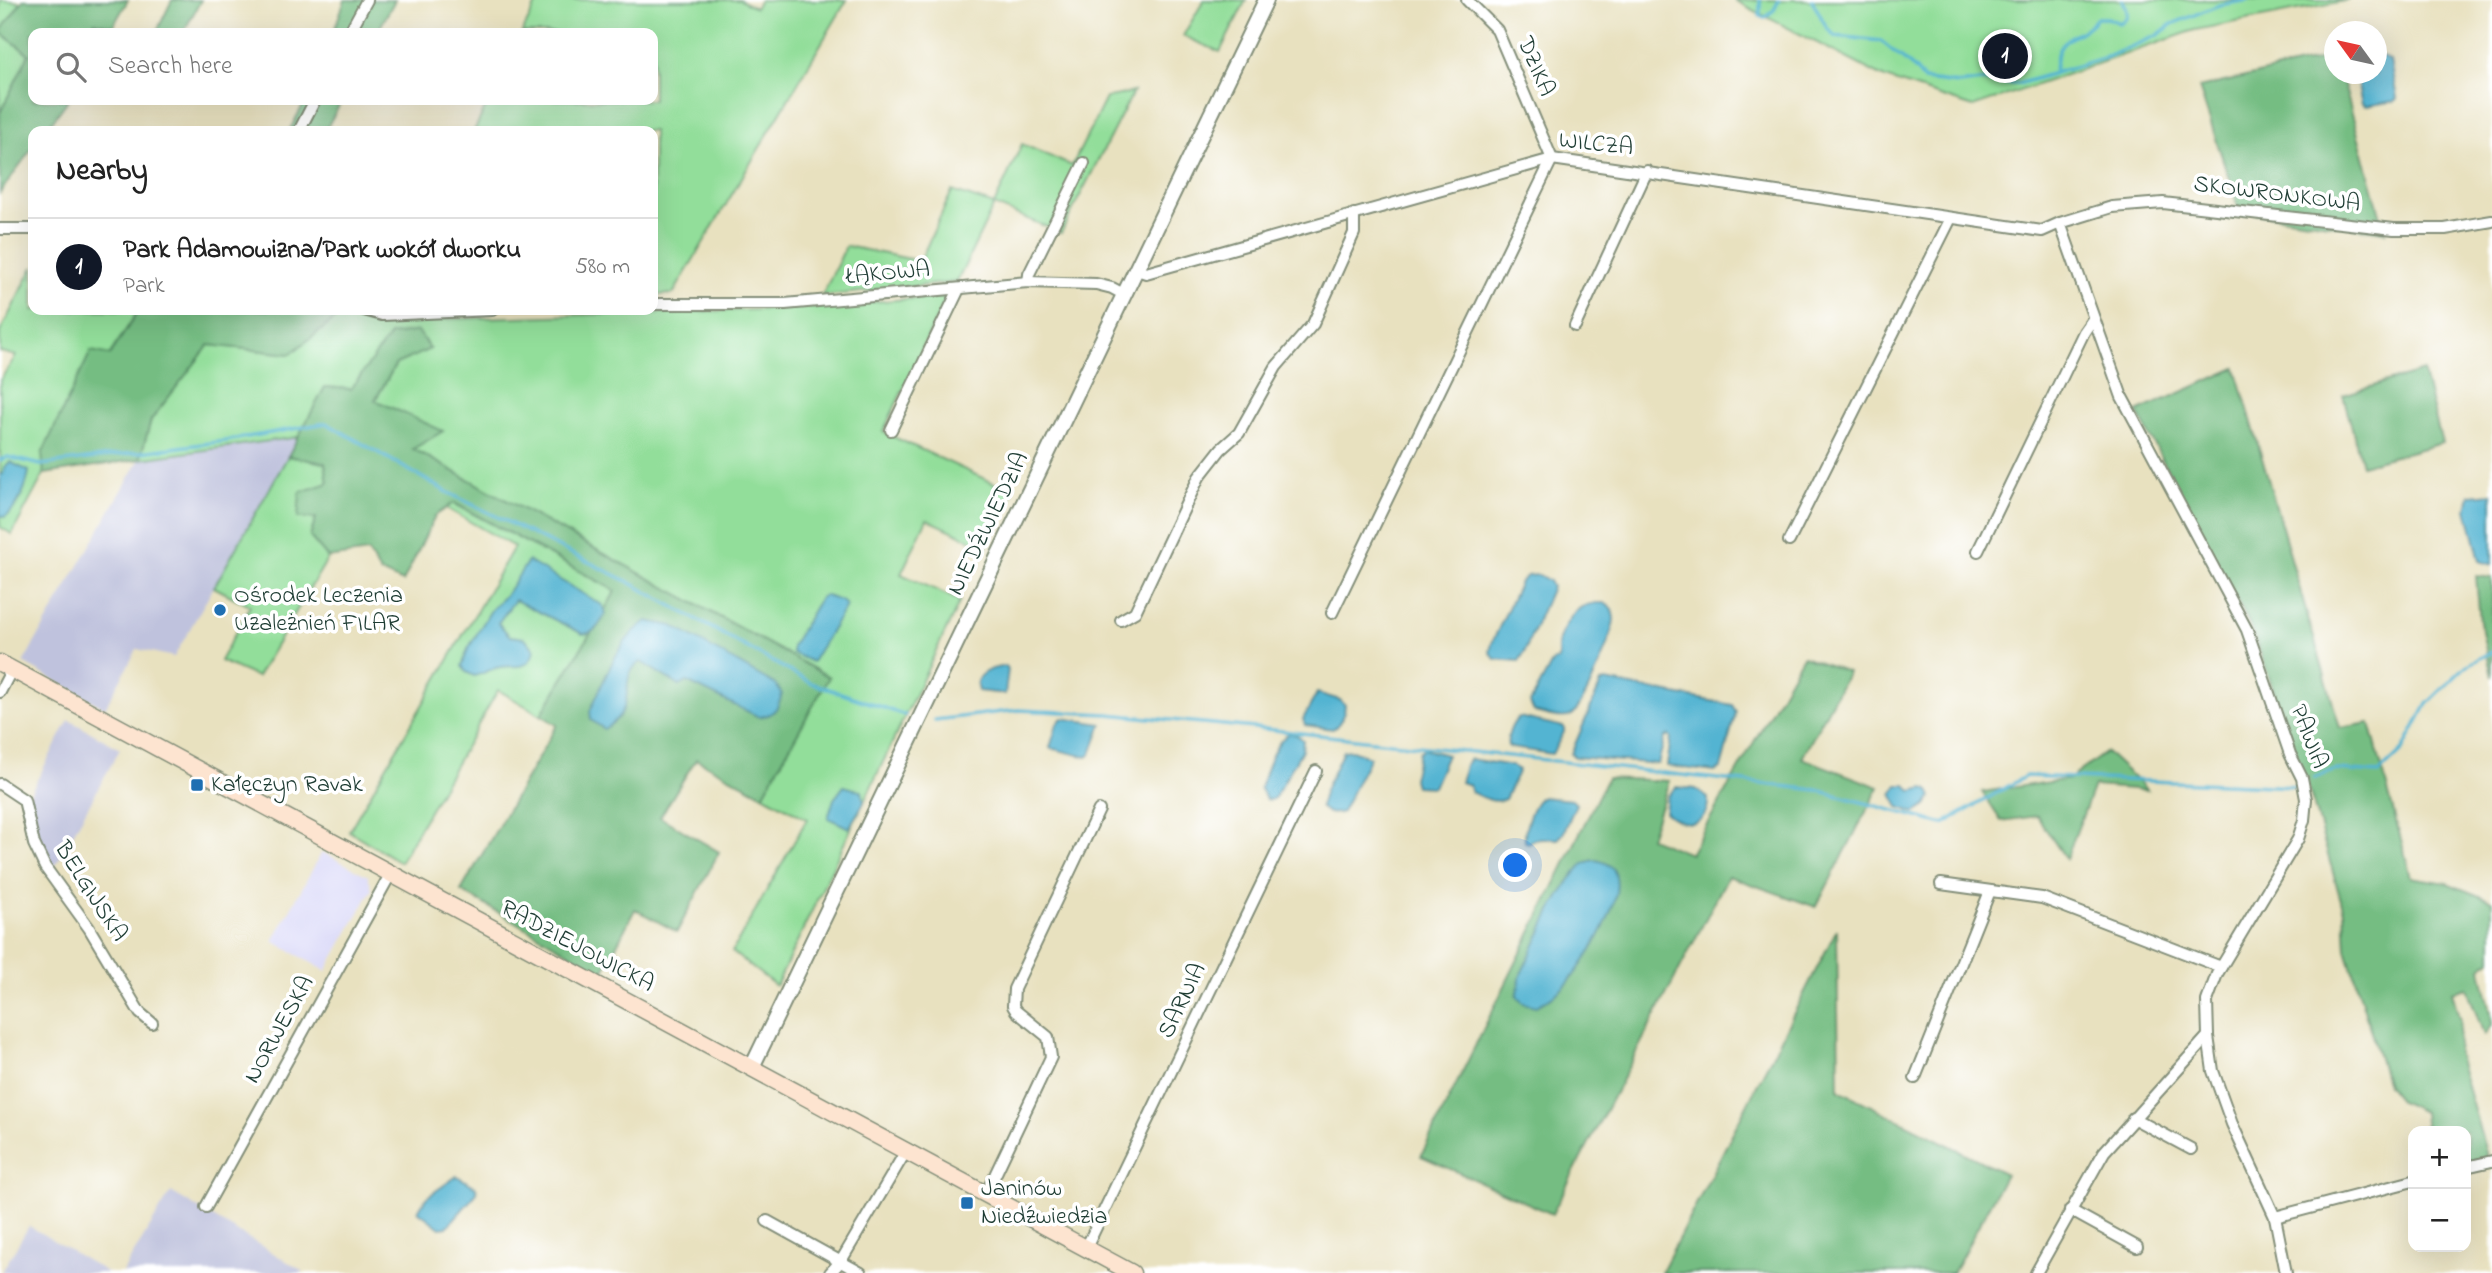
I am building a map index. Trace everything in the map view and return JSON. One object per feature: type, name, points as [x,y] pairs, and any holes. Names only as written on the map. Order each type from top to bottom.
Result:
[{"type":"main road","name":"RADZIEJOWICKA","points":[[6,666],[1132,1273]]},
{"type":"street","points":[[352,28],[367,0]]},
{"type":"street","name":"NIEDŹWIEDZIA","points":[[752,1068],[1266,0]]},
{"type":"street","name":"DZIKA","points":[[1467,0],[1497,30],[1552,159]]},
{"type":"street","points":[[302,126],[312,105]]},
{"type":"street","points":[[1332,613],[1552,159]]},
{"type":"street","name":"WILCZA","points":[[1136,270],[1146,273],[1552,159],[1647,171],[2042,232],[2060,223]]},
{"type":"street","points":[[1028,282],[1029,274],[1084,163]]},
{"type":"street","points":[[1575,326],[1647,171]]},
{"type":"street","name":"SKOWRONKOWA","points":[[2060,223],[2112,206],[2163,203],[2394,229],[2445,229],[2492,221]]},
{"type":"street","points":[[1121,620],[1135,612],[1199,477],[1221,449],[1239,433],[1276,367],[1313,324],[1354,233],[1354,214]]},
{"type":"street","points":[[1789,541],[1951,218]]},
{"type":"street","name":"PAWIA","points":[[2060,223],[2122,397],[2247,629],[2290,754],[2302,778],[2306,799],[2304,820],[2298,839],[2221,967],[2207,1002],[2213,1071],[2230,1119],[2275,1217],[2286,1273]]},
{"type":"street","points":[[0,229],[28,229]]},
{"type":"street","name":"ŁĄKOWA","points":[[658,304],[785,303],[1028,282],[1096,284],[1125,295]]},
{"type":"street","points":[[891,430],[959,289]]},
{"type":"street","points":[[1978,551],[2084,332],[2094,319]]},
{"type":"street","points":[[0,692],[6,666]]},
{"type":"street","name":"SARNIA","points":[[1086,1248],[1316,771]]},
{"type":"street","name":"BELGIJSKA","points":[[0,784],[24,800],[34,844],[46,867],[89,928],[140,1013],[152,1023]]},
{"type":"street","points":[[986,1194],[1051,1057],[1048,1037],[1013,1006],[1014,989],[1098,810]]},
{"type":"street","name":"NORWESKA","points":[[206,1207],[391,873]]},
{"type":"street","points":[[1941,884],[2042,898],[2221,967]]},
{"type":"street","points":[[1915,1078],[1990,891]]},
{"type":"street","points":[[2036,1273],[2104,1152],[2208,1036]]},
{"type":"street","points":[[2133,1118],[2190,1149]]},
{"type":"street","points":[[830,1273],[841,1261],[906,1151]]},
{"type":"street","points":[[2471,1166],[2492,1161]]},
{"type":"street","points":[[2275,1217],[2408,1182]]},
{"type":"street","points":[[2070,1210],[2137,1247]]},
{"type":"street","points":[[767,1221],[860,1273]]},
{"type":"shaded area","points":[[299,437],[174,657],[137,649],[105,708],[23,663],[140,459]]},
{"type":"shaded area","points":[[69,720],[120,749],[53,870],[39,843],[28,797]]},
{"type":"shaded area","points":[[322,852],[368,876],[372,889],[326,971],[273,941]]},
{"type":"shaded area","points":[[171,1192],[303,1271],[302,1273],[122,1273]]},
{"type":"shaded area","points":[[29,1226],[108,1273],[1,1273]]},
{"type":"green space","points":[[0,0],[21,2],[0,33]]},
{"type":"green space","points":[[23,0],[128,0],[113,26],[94,22],[93,28],[28,28],[28,53],[0,32]]},
{"type":"green space","points":[[172,0],[201,0],[186,28],[158,28]]},
{"type":"green space","points":[[345,0],[395,0],[380,28],[335,28]]},
{"type":"green space","points":[[538,0],[740,0],[755,8],[760,0],[847,0],[673,294],[658,295],[658,126],[476,126],[487,105],[658,105],[658,28],[524,28]]},
{"type":"green space","points":[[1204,0],[1246,0],[1220,52],[1183,36]]},
{"type":"green space","points":[[1734,0],[2349,0],[2195,30],[1973,107],[1885,78]]},
{"type":"green space","points":[[0,33],[28,53],[28,56],[0,113]]},
{"type":"green space","points":[[28,56],[28,105],[64,105],[49,126],[28,126],[28,154],[0,193],[0,113]]},
{"type":"green space","points":[[2324,58],[2324,84],[2344,84],[2385,232],[2240,211],[2199,88]]},
{"type":"green space","points":[[1133,92],[1061,233],[994,205],[1022,144],[1072,166],[1106,98]]},
{"type":"green space","points":[[303,105],[339,105],[328,126],[292,126]]},
{"type":"green space","points":[[952,191],[994,205],[957,282],[822,296],[846,246],[920,261]]},
{"type":"green space","points":[[28,277],[28,315],[136,315],[43,454],[44,474],[12,534],[0,527],[0,380],[16,356],[0,352],[0,332]]},
{"type":"green space","points":[[947,296],[883,432],[1013,492],[986,547],[927,519],[901,574],[960,601],[776,986],[732,952],[807,819],[763,795],[829,677],[413,449],[442,431],[375,401],[396,364],[430,349],[390,336],[351,389],[325,387],[299,437],[140,459],[151,420],[209,345],[290,354],[341,315],[360,320],[412,320],[658,315],[658,313],[782,309]]},
{"type":"green space","points":[[136,315],[341,315],[290,354],[209,345],[151,420],[140,459],[44,474],[42,454],[91,351],[110,355]]},
{"type":"green space","points":[[418,331],[430,349],[396,364],[375,400],[443,431],[413,449],[829,677],[763,795],[696,759],[660,817],[719,852],[677,932],[635,909],[603,972],[461,891],[557,725],[541,715],[616,591],[454,503],[435,516],[403,582],[380,572],[368,552],[328,558],[310,537],[316,518],[298,518],[300,492],[328,483],[325,463],[288,456],[325,387],[351,389],[390,335]]},
{"type":"green space","points":[[2236,368],[2340,728],[2370,723],[2411,877],[2447,883],[2492,901],[2492,959],[2481,967],[2492,1025],[2484,1035],[2467,988],[2452,992],[2460,1020],[2457,1052],[2488,1159],[2471,1162],[2471,1126],[2424,1126],[2423,1112],[2400,1101],[2387,1085],[2346,949],[2344,911],[2311,796],[2251,627],[2137,412]]},
{"type":"green space","points":[[2423,371],[2442,443],[2362,465],[2343,395]]},
{"type":"green space","points":[[288,456],[325,463],[328,483],[299,518],[316,518],[310,537],[328,558],[257,677],[220,661],[250,606],[214,587]]},
{"type":"green space","points":[[453,503],[616,591],[541,715],[498,690],[400,862],[349,831],[514,547],[446,508]]},
{"type":"green space","points":[[2476,576],[2492,578],[2492,677],[2480,622]]},
{"type":"green space","points":[[1803,656],[1848,672],[1802,758],[1879,787],[1816,907],[1728,876],[1552,1214],[1421,1156],[1607,778],[1669,781],[1650,838],[1690,854]]},
{"type":"green space","points":[[2106,752],[2147,790],[2094,786],[2066,859],[2037,816],[2001,821],[1982,792],[2070,779]]},
{"type":"green space","points":[[1837,929],[1839,1090],[2006,1174],[1953,1273],[1661,1273]]},
{"type":"water","points":[[2387,59],[2390,61],[2397,98],[2395,101],[2366,106],[2362,104],[2357,84],[2387,84]]},
{"type":"water","points":[[10,462],[29,471],[21,496],[5,517],[0,516],[0,474],[3,474],[4,467]]},
{"type":"water","points":[[2492,493],[2492,565],[2480,561],[2467,509],[2470,495]]},
{"type":"water","points":[[528,561],[602,605],[606,613],[604,617],[594,630],[583,634],[515,600],[498,623],[510,636],[525,638],[535,650],[532,658],[524,665],[496,668],[474,676],[466,672],[462,666],[468,649],[491,610],[508,592]]},
{"type":"water","points":[[1539,575],[1549,581],[1552,587],[1524,653],[1519,661],[1495,659],[1490,652],[1492,643],[1520,582],[1527,576]]},
{"type":"water","points":[[825,595],[843,602],[846,606],[812,662],[792,653],[792,646],[820,598]]},
{"type":"water","points":[[1604,603],[1612,608],[1614,619],[1603,654],[1583,699],[1568,717],[1534,712],[1530,703],[1553,661],[1558,660],[1558,644],[1565,627],[1580,608]]},
{"type":"water","points":[[647,621],[673,626],[776,685],[782,694],[777,707],[769,715],[759,717],[687,682],[680,686],[641,662],[633,668],[629,676],[626,702],[622,711],[616,720],[604,729],[591,720],[590,711],[620,650],[636,629]]},
{"type":"water","points":[[1006,666],[1008,669],[1005,694],[978,691],[978,680],[984,672]]},
{"type":"water","points":[[1605,681],[1732,705],[1736,712],[1721,768],[1715,772],[1667,766],[1671,737],[1669,735],[1665,737],[1658,764],[1575,757],[1571,754],[1601,683]]},
{"type":"water","points":[[1317,693],[1340,700],[1345,705],[1342,718],[1333,729],[1305,725],[1303,719]]},
{"type":"water","points":[[1519,717],[1564,727],[1552,754],[1508,746],[1510,730]]},
{"type":"water","points":[[1062,718],[1102,724],[1091,754],[1087,757],[1050,748],[1057,724]]},
{"type":"water","points":[[1289,733],[1303,740],[1302,750],[1275,797],[1266,799],[1260,788],[1265,773],[1278,744]]},
{"type":"water","points":[[1423,749],[1447,755],[1433,787],[1415,786],[1413,779],[1419,752]]},
{"type":"water","points":[[1352,750],[1370,757],[1342,812],[1333,814],[1320,807],[1325,790],[1343,751]]},
{"type":"water","points":[[1470,759],[1512,766],[1519,770],[1505,799],[1496,801],[1483,798],[1471,792],[1469,785],[1461,782],[1465,765]]},
{"type":"water","points":[[1898,785],[1906,785],[1912,791],[1924,788],[1929,790],[1932,797],[1926,806],[1915,813],[1899,807],[1892,794]]},
{"type":"water","points":[[844,786],[862,791],[864,802],[849,828],[828,818],[834,799]]},
{"type":"water","points":[[1676,787],[1695,789],[1708,798],[1707,808],[1700,820],[1687,823],[1665,812],[1667,797]]},
{"type":"water","points":[[1541,797],[1572,800],[1576,804],[1563,834],[1558,839],[1539,838],[1525,842],[1529,818]]},
{"type":"water","points":[[1594,860],[1610,866],[1616,879],[1615,897],[1608,918],[1585,960],[1564,987],[1537,1006],[1523,1003],[1517,996],[1521,974],[1551,911],[1570,879],[1584,863]]},
{"type":"water","points":[[457,1176],[476,1187],[477,1193],[447,1227],[440,1228],[418,1211],[426,1198]]},
{"type":"waterway","points":[[1760,0],[1760,16],[1764,18],[1774,10],[1779,0]]},
{"type":"waterway","points":[[1812,0],[1827,28],[1835,36],[1881,41],[1915,69],[1924,80],[1959,84],[1981,81],[2018,84],[2107,57],[2158,35],[2172,24],[2219,5],[2249,0]]},
{"type":"waterway","points":[[2054,72],[2059,49],[2097,18],[2108,18],[2119,23],[2125,19],[2127,10],[2122,0]]},
{"type":"waterway","points":[[0,460],[8,457],[41,465],[225,441],[326,423],[449,493],[627,581],[811,683],[905,715]]},
{"type":"waterway","points":[[2314,778],[2336,770],[2379,773],[2403,750],[2427,704],[2467,665],[2492,652]]},
{"type":"waterway","points":[[935,720],[1018,710],[1108,714],[1265,729],[1817,790],[1943,824],[2026,776],[2298,787]]},
{"type":"place","name":"Park Adamowizna/Park wokół dworku","points":[[2005,56]]},
{"type":"place","name":"Ośrodek Leczenia Uzależnień FILAR","points":[[220,610]]},
{"type":"place","name":"Kałęczyn Ravak","points":[[197,785]]},
{"type":"place","name":"Janinów Niedźwiedzia","points":[[967,1203]]}]
